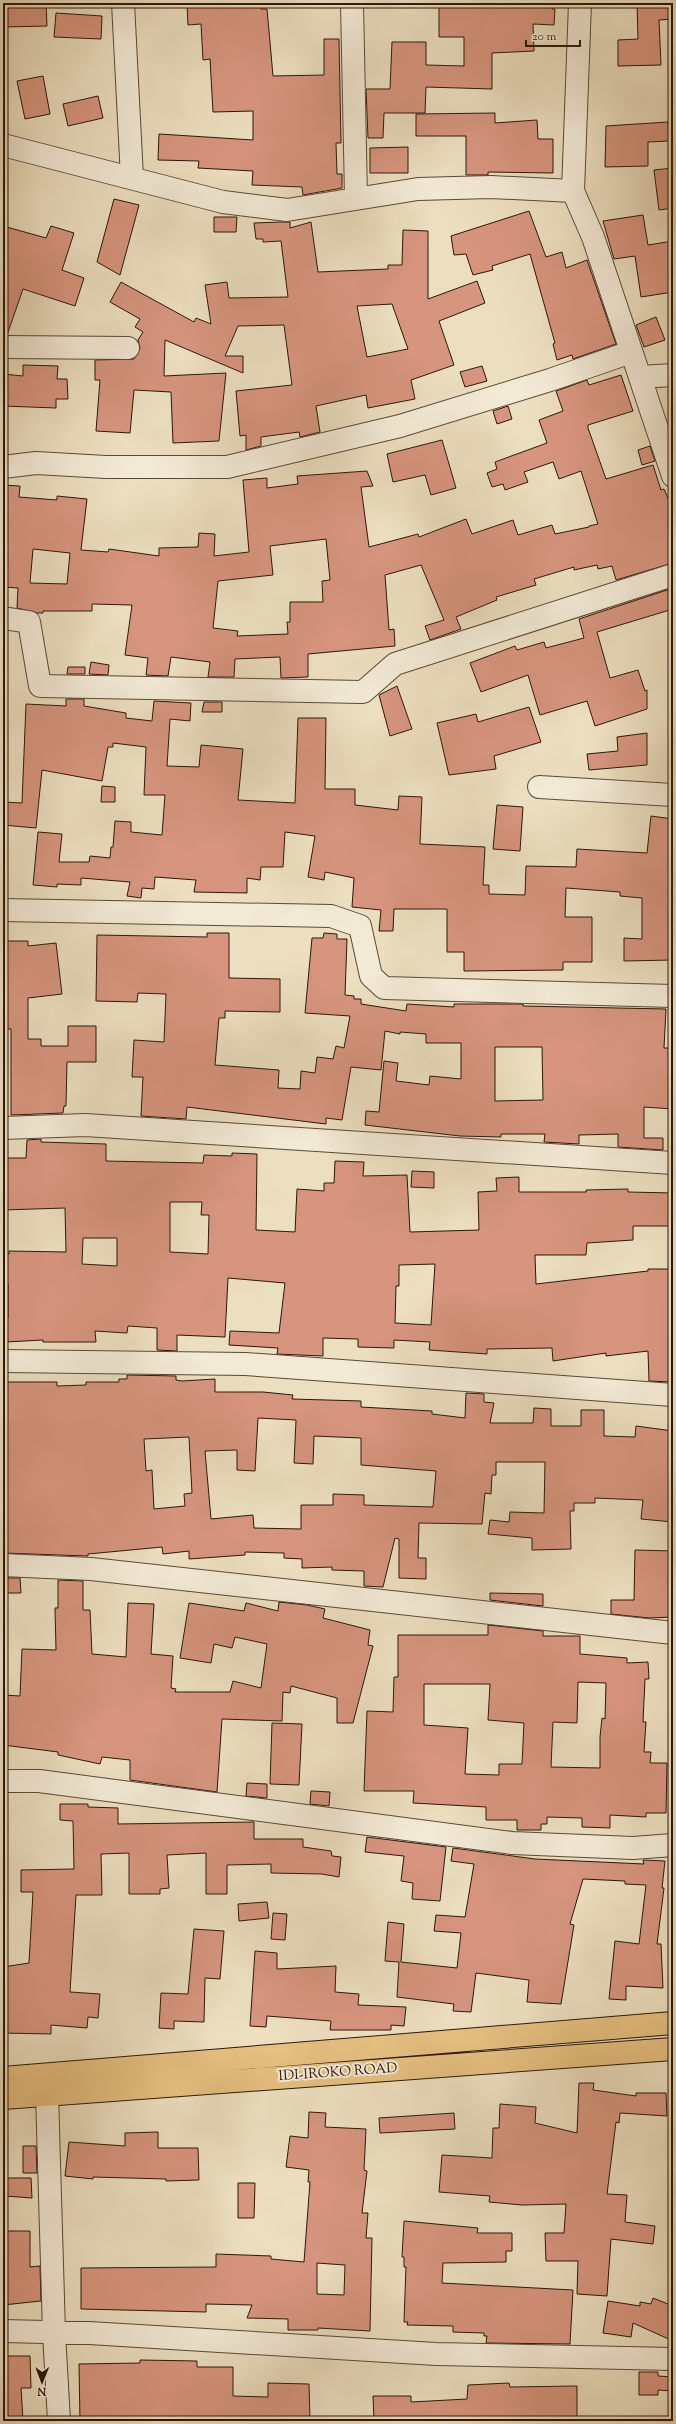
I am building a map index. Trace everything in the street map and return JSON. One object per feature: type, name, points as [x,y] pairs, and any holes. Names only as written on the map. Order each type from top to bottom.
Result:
[{"type":"highway","points":[[3,2078],[673,2023]]},
{"type":"highway","name":"IDI-IROKO ROAD","points":[[3,2098],[673,2049]]},
{"type":"street","points":[[123,3],[132,178]]},
{"type":"street","points":[[352,3],[356,197]]},
{"type":"street","points":[[580,3],[573,191],[593,237],[673,476]]},
{"type":"street","points":[[3,145],[224,202],[287,210],[356,197],[418,189],[491,187],[573,191]]},
{"type":"street","points":[[3,348],[128,348]]},
{"type":"street","points":[[3,467],[36,463],[106,467],[227,467],[400,426],[550,380],[631,352]]},
{"type":"street","points":[[640,377],[673,375]]},
{"type":"street","points":[[3,618],[29,622],[40,686],[363,692],[395,664],[673,575]]},
{"type":"street","points":[[539,787],[673,795]]},
{"type":"street","points":[[3,910],[331,916],[360,926],[371,976],[384,988],[673,996]]},
{"type":"street","points":[[3,1128],[85,1125],[673,1163]]},
{"type":"street","points":[[3,1361],[245,1364],[673,1395]]},
{"type":"street","points":[[3,1565],[91,1570],[673,1633]]},
{"type":"street","points":[[3,1781],[39,1781],[512,1842],[633,1848],[673,1845]]},
{"type":"street","points":[[47,2094],[54,2333],[59,2421]]},
{"type":"street","points":[[3,2331],[436,2354],[673,2359]]},
{"type":"building","points":[[3,3],[46,3],[47,26],[3,27]]},
{"type":"building","points":[[187,3],[260,3],[261,9],[267,9],[273,76],[324,75],[324,39],[339,39],[341,143],[336,143],[337,174],[342,174],[342,188],[303,195],[302,187],[252,185],[253,171],[198,168],[199,161],[158,160],[159,134],[253,140],[253,111],[213,112],[210,59],[203,60],[201,24],[188,25]]},
{"type":"building","points":[[439,3],[552,3],[552,9],[555,9],[554,25],[533,24],[534,51],[492,53],[492,89],[426,87],[425,113],[384,113],[383,138],[368,138],[366,89],[390,89],[392,42],[426,42],[426,65],[464,66],[464,37],[439,37]]},
{"type":"building","points":[[637,3],[673,3],[673,19],[659,20],[661,65],[618,66],[618,40],[638,39]]},
{"type":"building","points":[[56,13],[102,16],[101,39],[54,37]]},
{"type":"building","points":[[43,76],[50,114],[25,119],[17,81]]},
{"type":"building","points":[[98,96],[103,118],[68,126],[63,104]]},
{"type":"building","points":[[495,113],[495,123],[537,120],[538,139],[553,139],[553,173],[488,172],[488,175],[466,175],[466,136],[416,136],[416,114]]},
{"type":"building","points":[[668,122],[669,141],[648,142],[648,166],[605,167],[606,126]]},
{"type":"building","points":[[408,147],[408,173],[370,173],[370,148]]},
{"type":"building","points":[[673,168],[673,208],[659,210],[654,170]]},
{"type":"building","points":[[114,199],[139,205],[120,275],[97,262]]},
{"type":"building","points":[[529,211],[546,257],[562,252],[566,268],[587,260],[616,344],[573,359],[572,355],[557,360],[553,344],[555,343],[530,254],[492,266],[493,270],[473,275],[466,254],[454,255],[451,236]]},
{"type":"building","points":[[643,215],[648,245],[673,241],[673,292],[641,297],[635,256],[614,259],[603,221]]},
{"type":"building","points":[[214,217],[237,217],[236,232],[214,232]]},
{"type":"building","points":[[290,222],[290,228],[311,222],[318,272],[388,269],[388,265],[402,265],[403,230],[428,231],[428,299],[477,281],[485,303],[439,321],[454,365],[411,380],[415,399],[368,408],[366,395],[316,406],[320,432],[300,437],[299,432],[261,437],[261,446],[246,450],[246,435],[240,436],[236,391],[292,385],[284,325],[238,326],[225,356],[243,356],[243,373],[165,340],[164,376],[226,373],[219,441],[173,443],[171,392],[134,390],[130,433],[96,431],[100,380],[95,380],[95,360],[134,359],[140,348],[138,340],[143,332],[135,327],[140,319],[110,302],[121,282],[194,322],[196,318],[211,324],[205,285],[227,282],[229,298],[288,297],[281,241],[263,242],[263,239],[256,239],[254,223]],"holes":[[[392,304],[408,349],[367,357],[357,306]]]},
{"type":"building","points":[[3,226],[46,238],[51,226],[74,233],[62,270],[84,278],[75,306],[23,289],[7,335],[3,335]]},
{"type":"building","points":[[656,317],[665,340],[644,347],[636,325]]},
{"type":"building","points":[[23,365],[58,366],[57,379],[67,379],[68,399],[56,399],[56,408],[3,406],[3,374],[23,376]]},
{"type":"building","points":[[482,366],[487,381],[465,387],[460,372]]},
{"type":"building","points":[[621,375],[633,411],[588,425],[588,428],[606,479],[653,465],[661,490],[664,489],[673,510],[673,563],[616,580],[612,566],[598,569],[597,565],[574,570],[574,567],[534,579],[536,585],[496,597],[497,600],[456,617],[461,629],[430,640],[425,626],[444,620],[421,565],[385,575],[389,630],[394,629],[395,646],[308,654],[308,677],[281,678],[280,657],[235,659],[234,677],[208,677],[210,662],[171,657],[168,676],[146,675],[148,658],[125,655],[132,605],[92,604],[92,611],[43,611],[43,613],[37,613],[17,608],[18,588],[3,587],[3,485],[20,486],[19,497],[57,500],[57,496],[87,499],[81,550],[108,552],[109,549],[159,556],[159,548],[198,547],[199,533],[215,534],[214,556],[249,552],[243,480],[267,478],[267,488],[298,484],[297,476],[367,471],[373,486],[361,487],[369,547],[418,534],[419,537],[466,519],[472,534],[513,520],[518,535],[552,525],[555,534],[598,524],[581,471],[559,479],[553,462],[524,472],[528,482],[505,490],[503,484],[492,487],[487,473],[497,469],[495,462],[547,443],[539,420],[563,411],[556,391],[587,380],[589,385]],"holes":[[[326,539],[330,580],[322,581],[323,602],[290,602],[290,622],[287,622],[288,634],[237,636],[238,631],[213,628],[218,581],[273,575],[270,546]],[[33,549],[70,553],[67,584],[30,583]]]},
{"type":"building","points":[[508,406],[512,419],[497,424],[493,411]]},
{"type":"building","points":[[442,440],[456,488],[431,495],[425,475],[393,482],[387,454]]},
{"type":"building","points":[[650,446],[655,461],[642,465],[638,450]]},
{"type":"building","points":[[673,588],[673,609],[597,632],[610,678],[638,670],[645,691],[647,690],[647,709],[595,726],[587,701],[540,715],[528,675],[481,692],[470,663],[515,646],[517,650],[544,642],[546,648],[584,638],[579,619]]},
{"type":"building","points":[[91,662],[109,665],[108,675],[89,674]]},
{"type":"building","points":[[68,667],[85,667],[85,674],[67,674]]},
{"type":"building","points":[[397,686],[412,729],[390,736],[379,695]]},
{"type":"building","points":[[66,699],[84,699],[84,706],[126,713],[126,718],[152,721],[154,701],[191,703],[190,721],[170,719],[167,766],[199,767],[201,745],[243,749],[238,800],[295,803],[298,718],[326,718],[325,789],[355,789],[355,805],[398,810],[399,796],[422,797],[420,844],[485,847],[483,885],[489,885],[489,894],[525,895],[526,866],[576,867],[577,849],[647,853],[651,816],[673,819],[673,960],[624,961],[624,938],[642,939],[642,898],[620,896],[620,892],[566,888],[565,917],[592,917],[592,962],[563,962],[563,970],[464,971],[464,952],[447,952],[447,909],[394,909],[393,931],[379,931],[381,910],[352,907],[354,878],[325,872],[324,880],[308,877],[315,836],[285,832],[283,867],[261,867],[260,880],[247,878],[247,893],[194,892],[196,880],[155,877],[154,889],[142,888],[141,898],[127,896],[130,882],[81,878],[81,885],[57,884],[57,887],[33,885],[38,832],[62,834],[59,862],[89,862],[90,856],[110,858],[111,847],[113,847],[115,821],[131,822],[131,832],[162,835],[165,795],[144,795],[146,747],[113,743],[113,747],[108,747],[102,781],[42,770],[36,828],[3,825],[3,802],[22,803],[26,704],[66,706]]},
{"type":"building","points":[[204,702],[222,702],[222,712],[202,712]]},
{"type":"building","points":[[529,707],[541,742],[494,756],[496,769],[449,775],[437,723],[476,714],[478,722]]},
{"type":"building","points":[[647,733],[647,765],[589,770],[587,754],[618,751],[617,737]]},
{"type":"building","points":[[102,786],[115,787],[115,802],[101,802]]},
{"type":"building","points":[[497,805],[523,807],[520,851],[493,849]]},
{"type":"building","points":[[207,933],[229,933],[229,978],[280,979],[280,1012],[225,1011],[225,1018],[219,1018],[215,1065],[279,1070],[278,1088],[300,1089],[301,1071],[315,1073],[317,1057],[333,1059],[336,1046],[344,1048],[350,1016],[305,1013],[312,938],[323,938],[324,933],[337,934],[337,939],[347,939],[345,995],[354,996],[354,999],[361,999],[361,1004],[406,1011],[407,1004],[454,1007],[454,1004],[523,1004],[523,1006],[666,1009],[664,1048],[670,1048],[670,1059],[673,1059],[673,1109],[644,1107],[644,1138],[663,1138],[663,1150],[618,1147],[618,1134],[579,1135],[579,1144],[544,1142],[545,1134],[501,1134],[501,1137],[460,1136],[365,1125],[366,1111],[379,1112],[384,1061],[398,1063],[396,1081],[429,1085],[430,1076],[461,1079],[461,1043],[426,1043],[426,1034],[400,1032],[400,1034],[385,1031],[381,1070],[351,1067],[342,1120],[326,1118],[326,1124],[187,1107],[186,1119],[141,1116],[143,1077],[132,1077],[134,1040],[164,1042],[166,994],[138,993],[137,1002],[96,1001],[97,935],[207,937]],"holes":[[[495,1047],[542,1047],[543,1100],[495,1101]]]},
{"type":"building","points":[[7,941],[28,941],[28,946],[56,943],[62,994],[28,998],[28,1039],[41,1039],[41,1046],[68,1046],[68,1026],[96,1026],[96,1062],[67,1062],[66,1106],[64,1106],[63,1113],[11,1115],[11,1029],[6,1029]]},
{"type":"building","points":[[41,1139],[41,1142],[106,1144],[106,1161],[203,1163],[204,1155],[232,1156],[232,1153],[257,1154],[256,1230],[295,1232],[297,1189],[324,1191],[324,1183],[334,1183],[335,1161],[364,1162],[363,1176],[407,1175],[410,1232],[479,1230],[478,1192],[497,1191],[496,1178],[519,1177],[519,1192],[586,1192],[586,1190],[628,1189],[628,1192],[673,1193],[673,1226],[633,1226],[633,1240],[587,1243],[586,1255],[535,1255],[536,1284],[648,1271],[648,1269],[673,1269],[673,1382],[649,1381],[648,1351],[606,1356],[606,1353],[553,1361],[552,1348],[487,1349],[487,1354],[429,1350],[430,1342],[394,1340],[394,1348],[358,1347],[358,1339],[323,1338],[323,1356],[277,1354],[278,1348],[229,1345],[230,1331],[279,1333],[285,1283],[228,1278],[225,1337],[177,1335],[177,1351],[157,1350],[157,1328],[128,1326],[127,1333],[95,1331],[96,1342],[43,1342],[43,1340],[6,1342],[4,1318],[8,1318],[8,1284],[3,1284],[3,1254],[9,1254],[9,1251],[66,1252],[65,1208],[3,1210],[3,1158],[26,1158],[27,1140]],"holes":[[[170,1202],[202,1202],[201,1215],[209,1215],[208,1254],[170,1252]],[[83,1238],[117,1238],[117,1266],[82,1264]],[[435,1264],[431,1325],[395,1323],[396,1286],[399,1286],[399,1265]]]},
{"type":"building","points":[[412,1171],[434,1172],[434,1188],[411,1187]]},
{"type":"building","points":[[127,1375],[176,1376],[176,1380],[182,1381],[215,1379],[215,1392],[263,1392],[293,1395],[292,1399],[361,1401],[361,1407],[432,1411],[432,1414],[465,1418],[466,1393],[484,1394],[484,1402],[494,1403],[490,1423],[533,1423],[534,1408],[551,1409],[551,1426],[581,1426],[581,1410],[604,1410],[604,1436],[635,1437],[636,1426],[673,1431],[673,1522],[641,1519],[643,1500],[595,1498],[595,1503],[574,1503],[574,1511],[570,1511],[571,1549],[532,1550],[532,1538],[488,1534],[490,1520],[509,1522],[510,1512],[544,1513],[545,1462],[496,1462],[496,1475],[492,1475],[491,1494],[485,1493],[482,1524],[419,1523],[418,1558],[426,1558],[426,1579],[399,1578],[399,1539],[395,1538],[383,1587],[364,1586],[364,1571],[332,1570],[332,1567],[302,1568],[302,1559],[284,1558],[284,1553],[245,1552],[245,1555],[189,1559],[189,1551],[163,1554],[162,1547],[88,1554],[88,1556],[3,1553],[3,1382],[57,1382],[57,1386],[86,1385],[86,1382],[119,1382],[119,1379],[127,1379]],"holes":[[[258,1418],[296,1420],[294,1463],[313,1464],[314,1436],[361,1438],[361,1465],[436,1471],[433,1507],[364,1505],[364,1495],[333,1494],[333,1505],[301,1505],[301,1529],[254,1528],[253,1515],[211,1519],[205,1451],[237,1450],[237,1470],[255,1471]],[[189,1437],[192,1493],[184,1494],[185,1506],[154,1509],[152,1470],[146,1471],[144,1439]]]},
{"type":"building","points":[[635,1550],[673,1551],[673,1617],[649,1618],[611,1614],[611,1600],[634,1600]]},
{"type":"building","points":[[3,1578],[20,1578],[21,1593],[3,1593]]},
{"type":"building","points":[[58,1580],[83,1581],[83,1610],[90,1610],[92,1654],[126,1657],[128,1603],[154,1604],[151,1654],[173,1656],[171,1688],[176,1689],[175,1692],[230,1692],[233,1681],[261,1688],[267,1644],[235,1637],[232,1648],[214,1644],[211,1663],[180,1658],[189,1603],[244,1611],[246,1603],[278,1611],[279,1602],[307,1605],[325,1609],[323,1618],[370,1630],[368,1645],[373,1646],[353,1723],[337,1723],[337,1698],[291,1686],[290,1693],[283,1692],[282,1721],[222,1719],[217,1792],[130,1780],[130,1760],[102,1757],[100,1764],[58,1755],[58,1752],[3,1745],[3,1695],[20,1696],[22,1649],[56,1650],[55,1608],[58,1608]]},
{"type":"building","points":[[490,1593],[543,1594],[543,1606],[490,1600]]},
{"type":"building","points":[[488,1625],[543,1631],[543,1636],[580,1636],[580,1654],[627,1658],[627,1663],[648,1662],[649,1679],[645,1679],[643,1722],[646,1722],[644,1752],[651,1752],[650,1763],[667,1763],[666,1813],[646,1813],[646,1817],[610,1815],[610,1828],[582,1827],[582,1818],[547,1817],[547,1824],[541,1824],[541,1830],[517,1830],[517,1820],[486,1820],[486,1807],[413,1803],[414,1791],[364,1791],[367,1711],[393,1712],[394,1677],[398,1677],[398,1635],[488,1635]],"holes":[[[578,1682],[606,1683],[605,1719],[602,1718],[600,1737],[600,1768],[551,1767],[553,1722],[577,1723]],[[424,1684],[490,1684],[488,1720],[524,1723],[522,1764],[499,1764],[499,1775],[465,1774],[468,1728],[424,1725]]]},
{"type":"building","points":[[272,1723],[302,1724],[299,1785],[270,1784]]},
{"type":"building","points":[[247,1783],[267,1784],[267,1798],[246,1796]]},
{"type":"building","points":[[311,1791],[330,1792],[329,1806],[310,1804]]},
{"type":"building","points":[[60,1804],[88,1804],[88,1807],[118,1808],[118,1824],[254,1822],[254,1839],[303,1839],[303,1847],[331,1851],[332,1856],[341,1857],[339,1877],[322,1874],[271,1873],[271,1864],[227,1865],[227,1894],[206,1894],[206,1853],[167,1855],[169,1888],[160,1889],[160,1894],[129,1894],[129,1853],[101,1854],[102,1895],[76,1895],[70,1992],[100,1994],[98,2018],[88,2017],[87,2028],[51,2025],[51,2034],[3,2033],[3,1967],[29,1963],[33,1892],[21,1892],[21,1870],[74,1869],[73,1821],[60,1820]]},
{"type":"building","points":[[367,1837],[446,1847],[440,1901],[412,1899],[413,1883],[401,1881],[404,1856],[365,1852]]},
{"type":"building","points":[[453,1848],[535,1859],[644,1864],[643,1860],[665,1861],[662,1888],[664,1888],[657,1944],[661,1944],[663,1988],[626,1986],[626,2000],[609,1999],[615,1941],[639,1944],[646,1885],[625,1884],[625,1881],[583,1879],[570,1924],[574,1925],[561,2004],[527,2002],[529,1980],[476,1973],[471,2012],[453,2011],[454,2004],[397,1997],[399,1962],[385,1961],[388,1922],[404,1924],[401,1962],[457,1968],[461,1933],[434,1931],[436,1915],[465,1917],[474,1864],[451,1861]]},
{"type":"building","points":[[267,1902],[269,1918],[239,1921],[238,1904]]},
{"type":"building","points":[[273,1913],[287,1914],[285,1940],[271,1939]]},
{"type":"building","points":[[194,1929],[224,1931],[220,1979],[205,1978],[204,2022],[174,2021],[174,2029],[159,2028],[161,1993],[188,1994]]},
{"type":"building","points":[[255,1951],[277,1953],[277,1969],[336,1966],[335,1992],[359,1994],[358,2005],[406,2007],[404,2026],[391,2025],[391,2030],[330,2030],[331,2021],[267,2016],[266,2027],[250,2026]]},
{"type":"building","points":[[579,2083],[594,2083],[593,2090],[636,2096],[636,2093],[666,2093],[667,2116],[620,2113],[619,2123],[616,2122],[607,2194],[627,2195],[625,2222],[655,2226],[653,2244],[611,2239],[607,2296],[577,2294],[578,2261],[546,2261],[545,2233],[564,2233],[566,2204],[522,2205],[489,2202],[490,2196],[439,2192],[442,2155],[492,2158],[493,2128],[499,2128],[500,2104],[536,2107],[535,2123],[577,2133]]},
{"type":"building","points":[[309,2112],[326,2113],[325,2127],[366,2129],[364,2170],[367,2171],[362,2213],[368,2213],[366,2238],[372,2238],[370,2331],[318,2328],[318,2330],[288,2330],[288,2319],[247,2318],[252,2305],[206,2304],[206,2312],[81,2309],[81,2268],[216,2267],[216,2254],[271,2256],[271,2259],[304,2262],[310,2182],[308,2182],[309,2170],[286,2167],[290,2136],[308,2138]],"holes":[[[317,2263],[345,2265],[344,2295],[317,2294]]]},
{"type":"building","points":[[454,2113],[455,2129],[380,2133],[379,2118]]},
{"type":"building","points":[[158,2132],[158,2148],[198,2148],[199,2180],[166,2181],[166,2179],[93,2177],[93,2179],[65,2176],[69,2142],[125,2146],[125,2133]]},
{"type":"building","points":[[23,2146],[36,2146],[37,2173],[23,2173]]},
{"type":"building","points":[[5,2178],[31,2178],[32,2198],[5,2196]]},
{"type":"building","points":[[238,2183],[255,2183],[254,2218],[238,2218]]},
{"type":"building","points":[[404,2221],[478,2228],[477,2233],[512,2233],[512,2251],[506,2251],[506,2262],[443,2263],[442,2283],[573,2290],[570,2344],[486,2343],[487,2336],[484,2336],[484,2333],[453,2332],[453,2326],[407,2325],[408,2322],[404,2322],[406,2267],[404,2267],[404,2257],[402,2257]]},
{"type":"building","points":[[7,2231],[30,2231],[30,2267],[40,2266],[41,2301],[3,2305],[3,2266],[7,2266]]},
{"type":"building","points":[[653,2298],[673,2306],[673,2341],[633,2323],[631,2337],[603,2333],[608,2301],[640,2306],[640,2302],[651,2304]]},
{"type":"building","points":[[3,2356],[30,2356],[31,2388],[21,2388],[23,2421],[3,2421]]},
{"type":"building","points":[[140,2360],[197,2361],[197,2367],[233,2367],[233,2396],[268,2397],[268,2383],[309,2384],[310,2421],[80,2421],[79,2364],[140,2363]]},
{"type":"building","points":[[639,2372],[658,2372],[658,2376],[673,2377],[673,2391],[658,2390],[658,2395],[639,2395]]},
{"type":"building","points":[[509,2383],[510,2387],[577,2386],[577,2421],[473,2421],[473,2419],[374,2421],[373,2396],[411,2396],[411,2402],[467,2399],[468,2385]]}]
